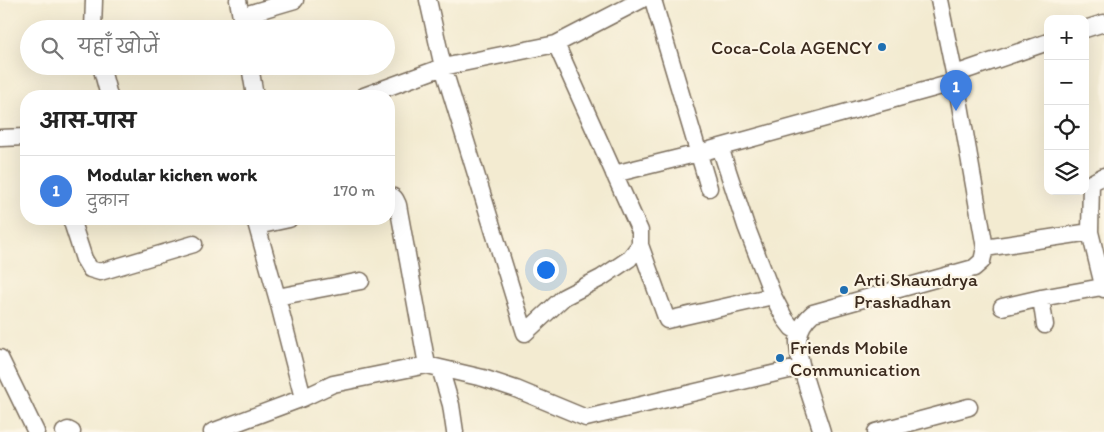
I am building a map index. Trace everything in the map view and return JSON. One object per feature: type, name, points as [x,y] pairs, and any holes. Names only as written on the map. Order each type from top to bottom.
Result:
[{"type":"street","points":[[93,20],[94,0]]},
{"type":"street","points":[[241,15],[295,0]]},
{"type":"street","points":[[428,0],[443,67],[525,333],[564,297],[601,278],[629,259],[640,245]]},
{"type":"street","points":[[380,90],[443,67],[556,44],[641,0]]},
{"type":"street","points":[[653,0],[709,188]]},
{"type":"street","points":[[822,432],[802,367],[798,340],[806,319],[814,313],[974,268],[982,261],[985,248],[956,82],[939,0]]},
{"type":"street","points":[[1089,28],[1104,23]]},
{"type":"street","points":[[614,174],[699,153],[956,82],[961,72],[1044,43]]},
{"type":"street","points":[[556,44],[640,231],[640,245],[667,320],[773,296]]},
{"type":"street","points":[[103,75],[107,90]]},
{"type":"street","points":[[252,75],[254,90]]},
{"type":"street","points":[[0,138],[20,137]]},
{"type":"street","points":[[720,147],[746,226],[773,296],[784,319],[792,328],[800,333]]},
{"type":"street","points":[[1002,307],[1041,298],[1103,288],[1090,232],[1091,183],[1104,176]]},
{"type":"street","points":[[395,199],[398,205],[433,366],[451,405],[455,432]]},
{"type":"street","points":[[73,225],[84,259],[90,269],[100,272],[194,244]]},
{"type":"street","points":[[257,225],[303,398]]},
{"type":"street","points":[[985,248],[1090,232]]},
{"type":"street","points":[[277,297],[361,281]]},
{"type":"street","points":[[1041,298],[1045,325]]},
{"type":"street","points":[[0,358],[36,432]]},
{"type":"street","points":[[212,432],[303,398],[333,384],[433,366],[483,378],[516,389],[587,425],[802,367]]},
{"type":"street","points":[[876,432],[969,407]]},
{"type":"street","points":[[64,432],[68,430],[72,432]]},
{"type":"place","name":"Coca-Cola AGENCY","points":[[882,47]]},
{"type":"place","name":"Modular kichen work","points":[[956,111]]},
{"type":"place","name":"Arti Shaundrya Prashadhan","points":[[844,290]]},
{"type":"place","name":"Friends Mobile Communication","points":[[780,358]]}]
